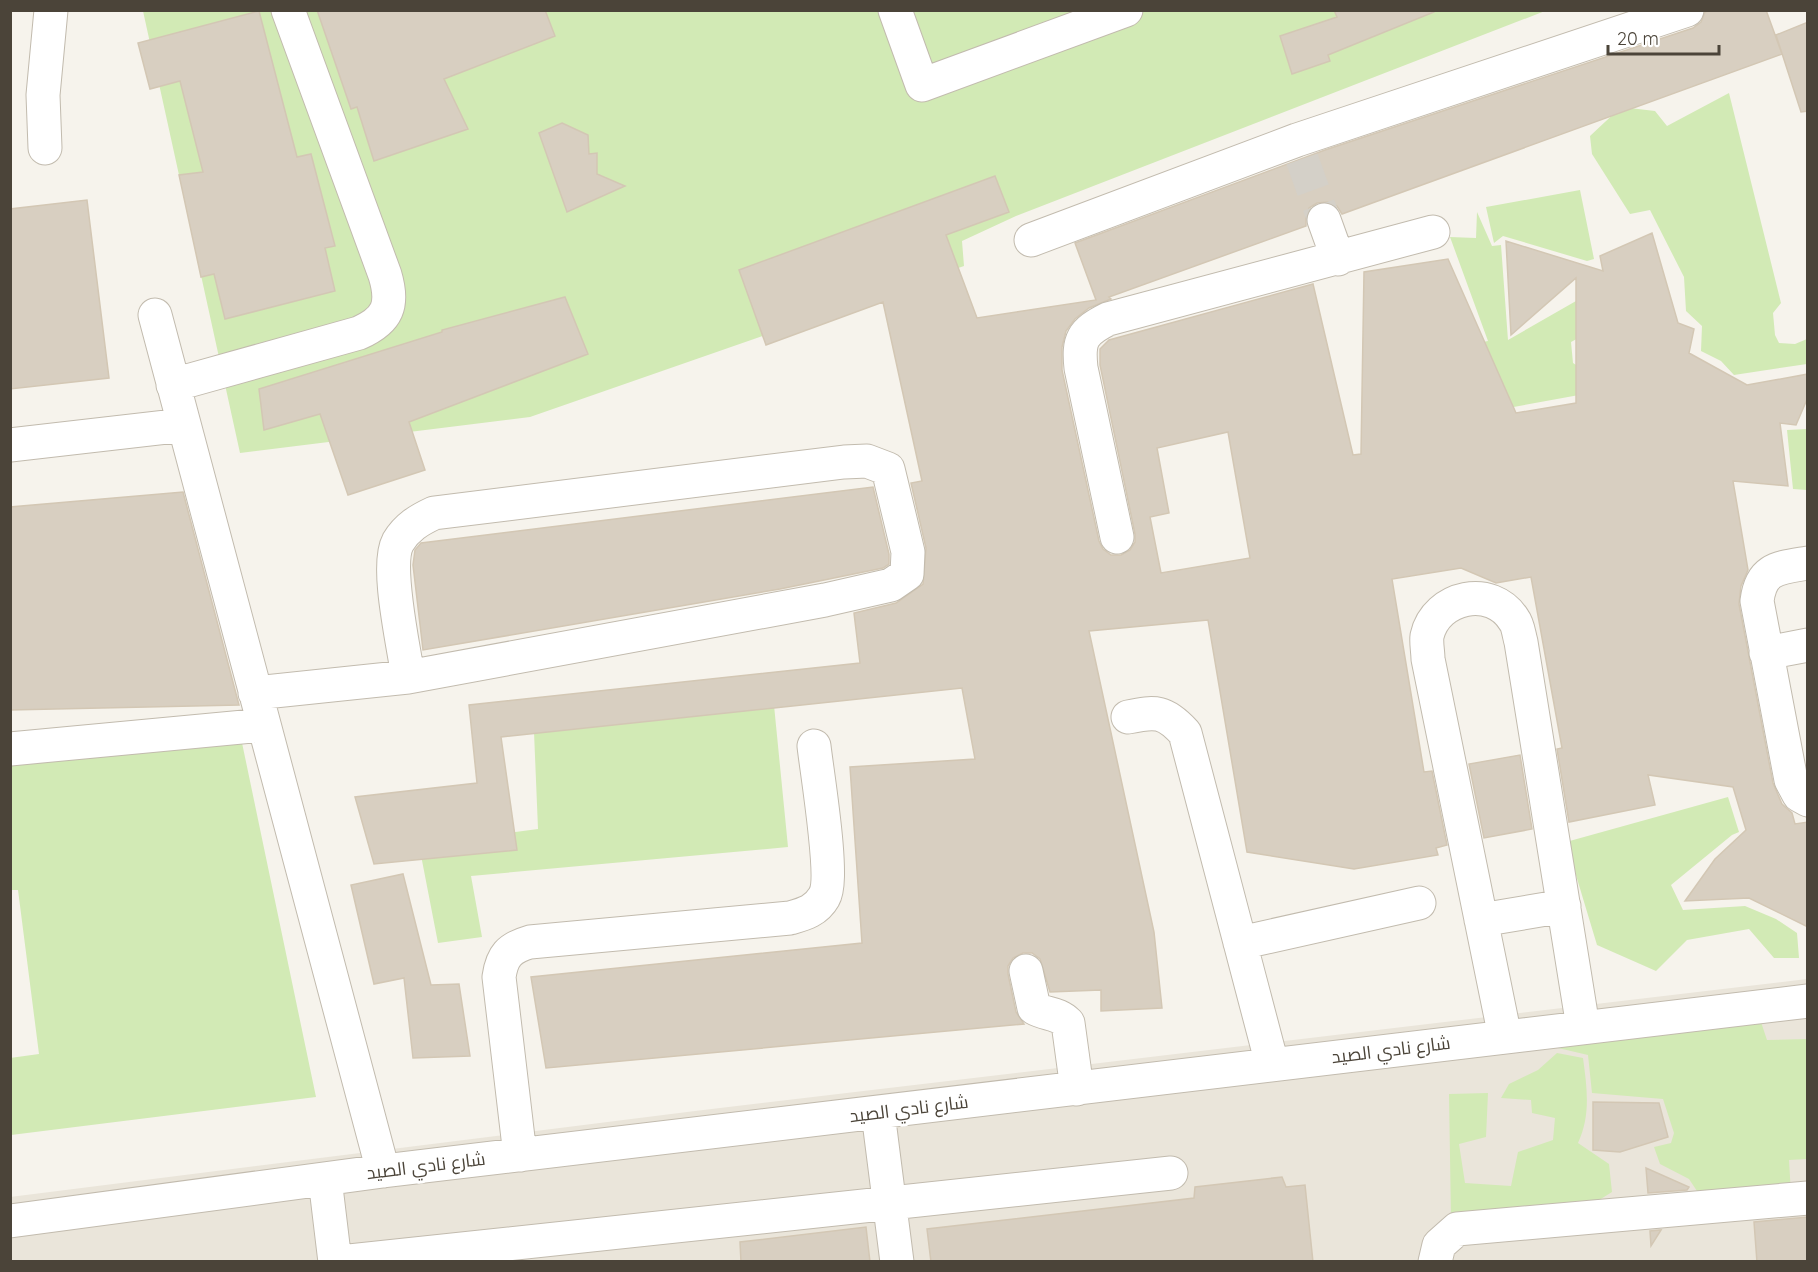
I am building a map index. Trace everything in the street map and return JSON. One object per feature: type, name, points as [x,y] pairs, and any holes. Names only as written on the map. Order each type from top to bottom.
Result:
[{"type":"street","points":[[45,148],[43,95],[51,10]]},
{"type":"street","points":[[173,385],[359,333],[376,326],[387,311],[390,292],[385,275],[288,10]]},
{"type":"street","points":[[895,10],[922,85],[1126,10]]},
{"type":"street","points":[[1031,240],[1300,149],[1687,10]]},
{"type":"street","points":[[1324,220],[1338,259]]},
{"type":"street","points":[[1117,537],[1081,368],[1079,347],[1089,328],[1108,319],[1433,232]]},
{"type":"street","points":[[155,315],[382,1171]]},
{"type":"street","points":[[10,445],[184,425]]},
{"type":"street","points":[[255,693],[408,677],[825,600],[891,585],[907,574],[908,552],[888,469],[867,461],[844,462],[434,513],[412,524],[397,544],[392,569],[408,677]]},
{"type":"street","points":[[1808,563],[1768,572],[1759,585],[1757,601],[1791,780],[1799,795],[1808,800]]},
{"type":"street","points":[[1505,1037],[1428,659],[1427,637],[1436,616],[1454,601],[1477,597],[1499,604],[1515,620],[1521,642],[1583,1028]]},
{"type":"street","points":[[1766,653],[1808,645]]},
{"type":"street","points":[[1128,717],[1150,712],[1171,717],[1185,733],[1272,1064]]},
{"type":"street","points":[[10,749],[264,725]]},
{"type":"street","points":[[520,1155],[499,977],[502,960],[513,947],[530,942],[790,918],[811,912],[825,896],[828,874],[814,746]]},
{"type":"street","points":[[1240,943],[1419,903]]},
{"type":"street","points":[[1481,920],[1564,906]]},
{"type":"street","points":[[1026,971],[1034,1008],[1042,1013],[1061,1016],[1068,1023],[1077,1089]]},
{"type":"street","name":"شارع نادي الصيد","points":[[10,1221],[382,1171],[1808,1001]]},
{"type":"street","points":[[878,1113],[897,1262]]},
{"type":"street","points":[[340,1262],[1171,1173]]},
{"type":"street","points":[[325,1179],[335,1262]]},
{"type":"street","points":[[1435,1262],[1439,1245],[1457,1229],[1808,1198]]},
{"type":"shaded area","points":[[1807,979],[1807,1261],[11,1262],[10,1197],[695,1111]]},
{"type":"green space","points":[[143,11],[1545,11],[1016,216],[962,241],[964,266],[530,417],[240,453]]},
{"type":"green space","points":[[1729,93],[1781,303],[1773,313],[1775,335],[1779,343],[1795,344],[1807,339],[1807,364],[1734,375],[1721,361],[1701,351],[1702,326],[1686,311],[1684,277],[1650,210],[1630,214],[1592,154],[1590,136],[1621,107],[1655,111],[1667,126]]},
{"type":"green space","points":[[1580,190],[1594,259],[1587,261],[1503,236],[1494,243],[1486,207]]},
{"type":"green space","points":[[1477,212],[1492,246],[1501,245],[1508,340],[1583,297],[1584,335],[1571,342],[1573,363],[1590,374],[1601,391],[1448,419],[1473,344],[1488,341],[1450,237],[1476,238]]},
{"type":"green space","points":[[1807,429],[1807,490],[1793,489],[1787,430]]},
{"type":"green space","points":[[773,695],[788,847],[471,876],[482,937],[438,943],[419,845],[538,829],[534,732]]},
{"type":"green space","points":[[241,738],[316,1097],[11,1135],[10,1058],[39,1054],[18,890],[11,890],[11,765]]},
{"type":"green space","points":[[1728,797],[1739,832],[1732,835],[1671,885],[1683,910],[1745,906],[1776,919],[1797,933],[1799,958],[1774,958],[1749,929],[1687,940],[1656,971],[1597,945],[1566,842]]},
{"type":"green space","points":[[1760,1019],[1767,1040],[1807,1039],[1807,1159],[1789,1160],[1791,1194],[1701,1197],[1689,1179],[1660,1164],[1654,1147],[1671,1143],[1674,1133],[1663,1099],[1592,1093],[1588,1055],[1558,1048],[1557,1040]]},
{"type":"green space","points":[[1557,1053],[1583,1058],[1587,1091],[1586,1112],[1578,1143],[1609,1164],[1612,1192],[1583,1210],[1451,1219],[1449,1094],[1488,1093],[1486,1137],[1459,1144],[1465,1183],[1511,1186],[1518,1152],[1553,1140],[1555,1118],[1532,1113],[1531,1100],[1501,1098],[1509,1084],[1538,1070]]},
{"type":"building","points":[[317,10],[545,10],[555,36],[444,79],[468,129],[374,161],[357,107],[351,109]]},
{"type":"building","points":[[1334,10],[1434,10],[1434,12],[1328,55],[1330,61],[1292,74],[1280,36],[1337,17]]},
{"type":"building","points":[[1711,10],[1766,10],[1782,54],[1342,214],[1337,206],[1328,202],[1317,203],[1309,208],[1306,226],[1109,297],[1111,299],[1089,308],[1075,319],[1066,331],[1062,347],[1062,370],[1099,541],[1103,549],[1111,555],[1121,555],[1130,550],[1135,542],[1135,534],[1100,365],[1100,349],[1109,340],[1313,284],[1353,455],[1361,454],[1364,272],[1448,259],[1516,413],[1576,403],[1576,278],[1511,335],[1506,241],[1603,271],[1600,256],[1652,233],[1678,323],[1694,329],[1689,353],[1747,385],[1808,374],[1808,397],[1796,425],[1780,423],[1788,486],[1733,481],[1748,570],[1741,586],[1739,604],[1773,783],[1782,804],[1792,813],[1795,824],[1808,822],[1808,927],[1749,898],[1685,901],[1715,859],[1746,830],[1733,787],[1648,775],[1655,805],[1569,822],[1557,749],[1562,748],[1531,577],[1496,583],[1461,568],[1392,579],[1424,772],[1432,771],[1447,845],[1436,848],[1438,855],[1354,869],[1247,852],[1208,620],[1089,631],[1154,932],[1162,1008],[1101,1011],[1101,990],[1050,992],[1040,959],[1032,953],[1023,953],[1013,958],[1008,966],[1008,974],[1016,1012],[1024,1024],[546,1068],[531,977],[862,943],[850,767],[975,759],[962,688],[501,737],[517,850],[374,864],[355,797],[477,783],[469,705],[860,663],[854,613],[896,603],[923,584],[926,548],[911,483],[922,481],[883,302],[766,345],[739,270],[995,176],[1009,212],[946,235],[977,318],[1096,300],[1075,243],[1325,150],[1693,28],[1701,22],[1705,12]],"holes":[[[1228,432],[1250,558],[1161,573],[1150,517],[1169,513],[1157,448]]]},
{"type":"building","points":[[259,11],[297,157],[311,154],[335,246],[325,248],[335,291],[225,319],[214,274],[201,277],[179,175],[203,172],[180,81],[150,89],[138,43]]},
{"type":"building","points":[[1808,22],[1808,111],[1801,112],[1776,35]]},
{"type":"building","points":[[562,123],[588,135],[589,154],[597,153],[597,174],[625,186],[567,212],[539,133]]},
{"type":"building","points":[[87,200],[109,378],[10,389],[10,209]]},
{"type":"building","points":[[565,297],[588,354],[409,422],[425,470],[348,495],[320,414],[264,430],[259,389],[442,332],[442,330]]},
{"type":"building","points":[[873,487],[889,554],[889,564],[883,568],[780,589],[423,650],[413,565],[415,550],[421,543]]},
{"type":"building","points":[[183,492],[239,705],[10,710],[10,507]]},
{"type":"building","points":[[1520,755],[1532,829],[1484,838],[1469,764]]},
{"type":"building","points":[[403,874],[431,985],[459,984],[470,1056],[413,1058],[404,978],[374,984],[351,885]]},
{"type":"building","points":[[1593,1102],[1659,1103],[1668,1137],[1620,1152],[1593,1150]]},
{"type":"building","points":[[1646,1168],[1689,1187],[1687,1190],[1648,1193]]},
{"type":"building","points":[[1282,1177],[1286,1187],[1305,1185],[1313,1262],[931,1262],[927,1229],[1194,1198],[1195,1187]]},
{"type":"building","points":[[1808,1217],[1808,1262],[1757,1262],[1754,1222]]},
{"type":"building","points":[[866,1227],[870,1262],[741,1262],[740,1242]]},
{"type":"building","points":[[1661,1230],[1651,1246],[1650,1231]]},
{"type":"tunnel","points":[[1302,159],[1324,220]]}]
